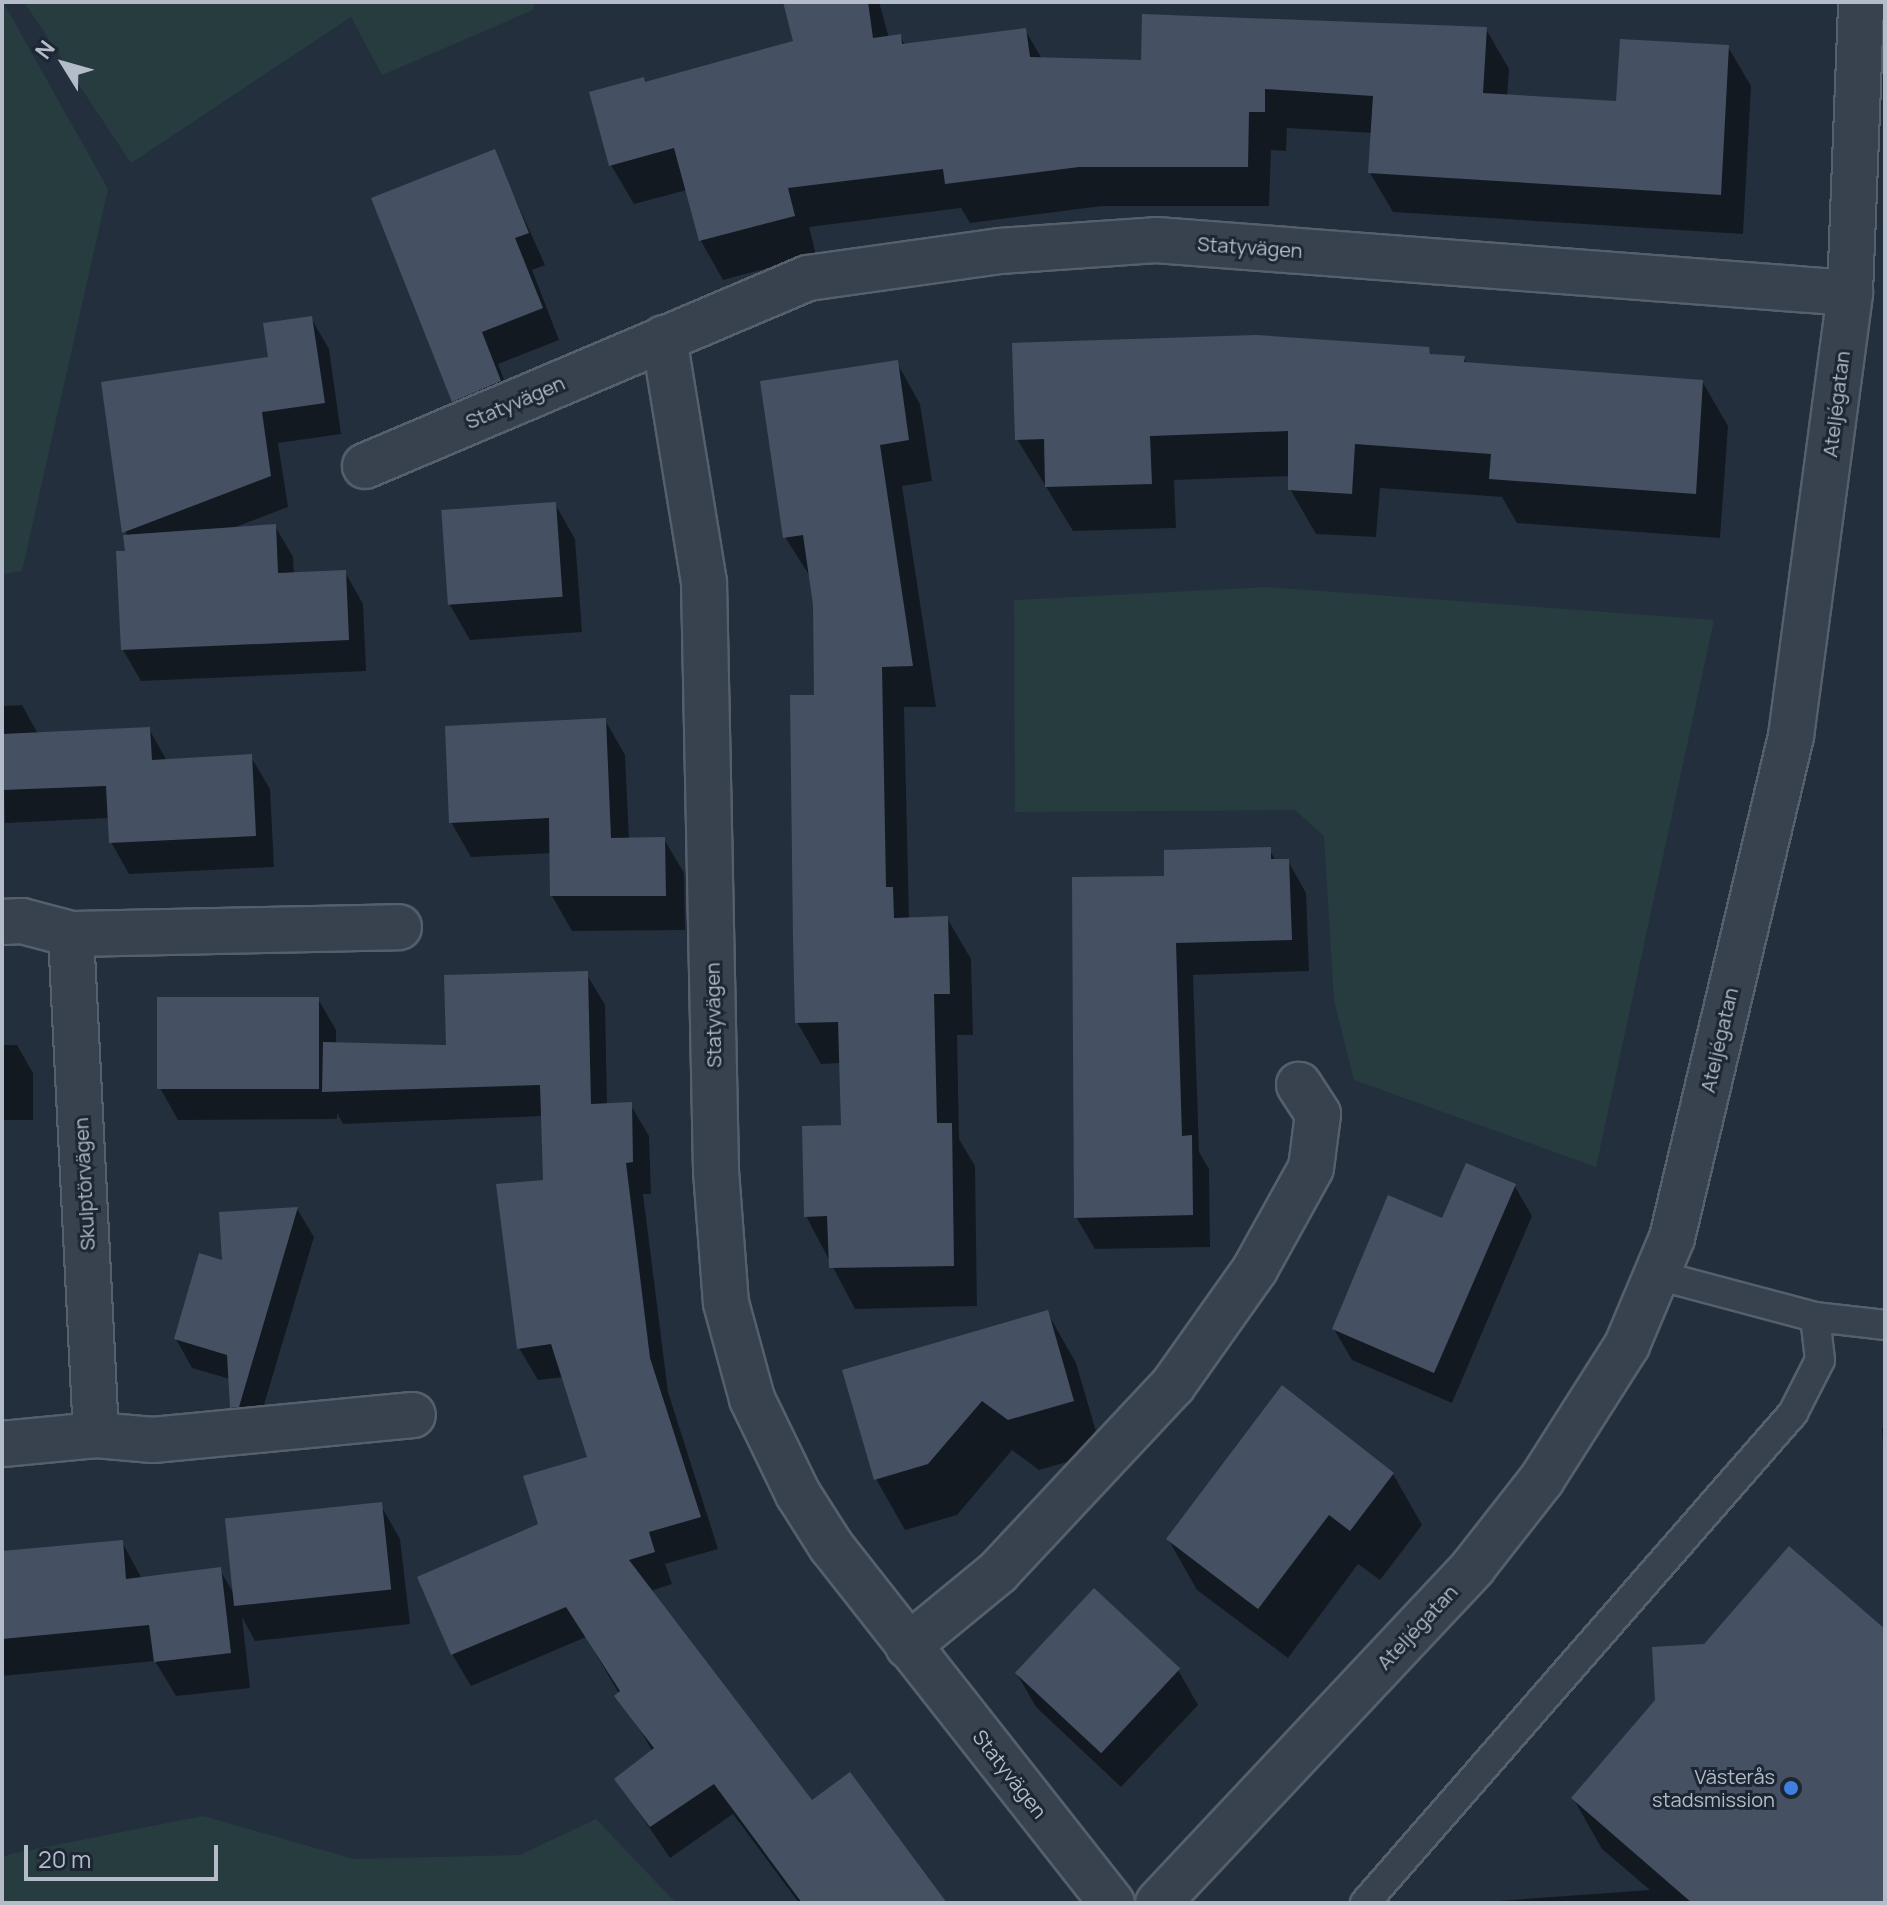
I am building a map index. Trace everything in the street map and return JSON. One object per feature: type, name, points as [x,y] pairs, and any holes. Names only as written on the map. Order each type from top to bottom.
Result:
[{"type":"street","name":"Ateljégatan","points":[[1161,1902],[1473,1567],[1542,1479],[1619,1358],[1672,1238],[1791,736],[1850,293],[1861,2]]},
{"type":"street","name":"Statyvägen","points":[[365,466],[808,278],[1000,251],[1156,240],[1850,293]]},
{"type":"street","name":"Statyvägen","points":[[664,338],[704,582],[716,1171],[726,1303],[752,1399],[798,1494],[831,1546],[1112,1903]]},
{"type":"street","points":[[2,922],[22,921],[71,934],[399,927]]},
{"type":"street","name":"Skulptörvägen","points":[[71,934],[96,1435]]},
{"type":"street","points":[[908,1646],[998,1572],[1143,1418],[1173,1385],[1246,1282],[1311,1168],[1318,1114],[1299,1085]]},
{"type":"street","points":[[2,1444],[96,1435],[153,1440],[413,1415]]},
{"type":"lane","points":[[1657,1275],[1815,1317],[1885,1325]]},
{"type":"lane","points":[[1365,1903],[1793,1413],[1820,1360],[1815,1317]]},
{"type":"green space","points":[[3,2],[108,189],[22,571],[2,574]]},
{"type":"green space","points":[[24,2],[535,2],[533,10],[382,75],[351,17],[131,163]]},
{"type":"green space","points":[[1268,587],[1714,620],[1596,1167],[1354,1080],[1334,1001],[1324,836],[1295,810],[1015,812],[1014,600]]},
{"type":"green space","points":[[203,1816],[354,1859],[520,1855],[596,1819],[676,1903],[2,1903],[2,1858],[10,1854]]},
{"type":"building","points":[[783,2],[868,2],[873,38],[901,34],[902,44],[1026,28],[1030,57],[1141,60],[1142,14],[1487,27],[1483,93],[1616,101],[1620,39],[1729,45],[1721,195],[1368,173],[1373,96],[1265,89],[1265,112],[1249,112],[1248,167],[1079,167],[945,184],[943,169],[788,188],[795,216],[699,241],[674,148],[609,166],[589,92],[644,77],[645,82],[793,41]]},
{"type":"building","points":[[495,149],[529,233],[515,238],[543,308],[482,332],[501,381],[452,402],[371,198]]},
{"type":"building","points":[[312,316],[325,403],[262,412],[271,476],[122,533],[101,382],[268,357],[263,323]]},
{"type":"building","points":[[1256,335],[1429,347],[1430,354],[1465,356],[1464,362],[1703,380],[1696,494],[1489,479],[1491,454],[1355,444],[1352,494],[1288,490],[1288,431],[1150,436],[1152,484],[1045,487],[1044,439],[1015,440],[1012,343]]},
{"type":"building","points":[[898,360],[909,440],[880,445],[913,666],[882,667],[886,887],[893,887],[894,918],[948,916],[950,994],[934,994],[937,1123],[952,1123],[954,1266],[829,1268],[827,1216],[804,1217],[802,1126],[841,1125],[838,1022],[795,1023],[790,695],[814,695],[813,605],[803,535],[783,538],[760,381]]},
{"type":"building","points":[[556,502],[563,597],[448,605],[441,510]]},
{"type":"building","points":[[276,524],[278,573],[346,570],[349,640],[121,650],[116,551],[125,551],[123,535]]},
{"type":"building","points":[[606,718],[611,838],[665,837],[666,896],[550,896],[549,818],[449,823],[445,726]]},
{"type":"building","points":[[150,727],[152,760],[252,754],[256,836],[109,843],[106,786],[2,790],[2,734]]},
{"type":"building","points":[[1271,847],[1271,859],[1289,859],[1292,940],[1176,943],[1182,1136],[1192,1135],[1193,1215],[1074,1218],[1072,877],[1164,876],[1164,850]]},
{"type":"building","points":[[588,971],[591,1104],[632,1102],[633,1162],[626,1163],[650,1358],[701,1517],[649,1532],[655,1552],[629,1560],[812,1800],[850,1772],[947,1903],[802,1903],[714,1784],[650,1827],[614,1779],[654,1748],[614,1696],[620,1691],[566,1607],[451,1655],[417,1577],[538,1524],[523,1476],[587,1457],[551,1344],[517,1349],[496,1184],[543,1180],[540,1085],[322,1092],[323,1042],[446,1045],[444,975]]},
{"type":"building","points":[[157,997],[319,997],[319,1089],[157,1089]]},
{"type":"building","points":[[1466,1163],[1516,1184],[1434,1373],[1332,1329],[1388,1195],[1442,1218]]},
{"type":"building","points":[[298,1207],[239,1407],[230,1408],[227,1355],[174,1339],[199,1253],[222,1260],[219,1212]]},
{"type":"building","points":[[1048,1310],[1074,1401],[1008,1420],[982,1401],[928,1464],[874,1480],[842,1370]]},
{"type":"building","points":[[1282,1385],[1394,1473],[1350,1531],[1329,1515],[1258,1609],[1166,1539]]},
{"type":"building","points":[[382,1502],[391,1590],[234,1606],[225,1519]]},
{"type":"building","points":[[123,1540],[126,1579],[221,1567],[231,1653],[154,1662],[149,1625],[2,1639],[2,1551]]},
{"type":"building","points":[[1789,1546],[1885,1629],[1885,1903],[1692,1903],[1571,1798],[1655,1700],[1652,1647],[1704,1644]]},
{"type":"building","points":[[1094,1588],[1180,1668],[1101,1753],[1015,1673]]},
{"type":"place","name":"Västerås stadsmission","points":[[1791,1788]]}]
